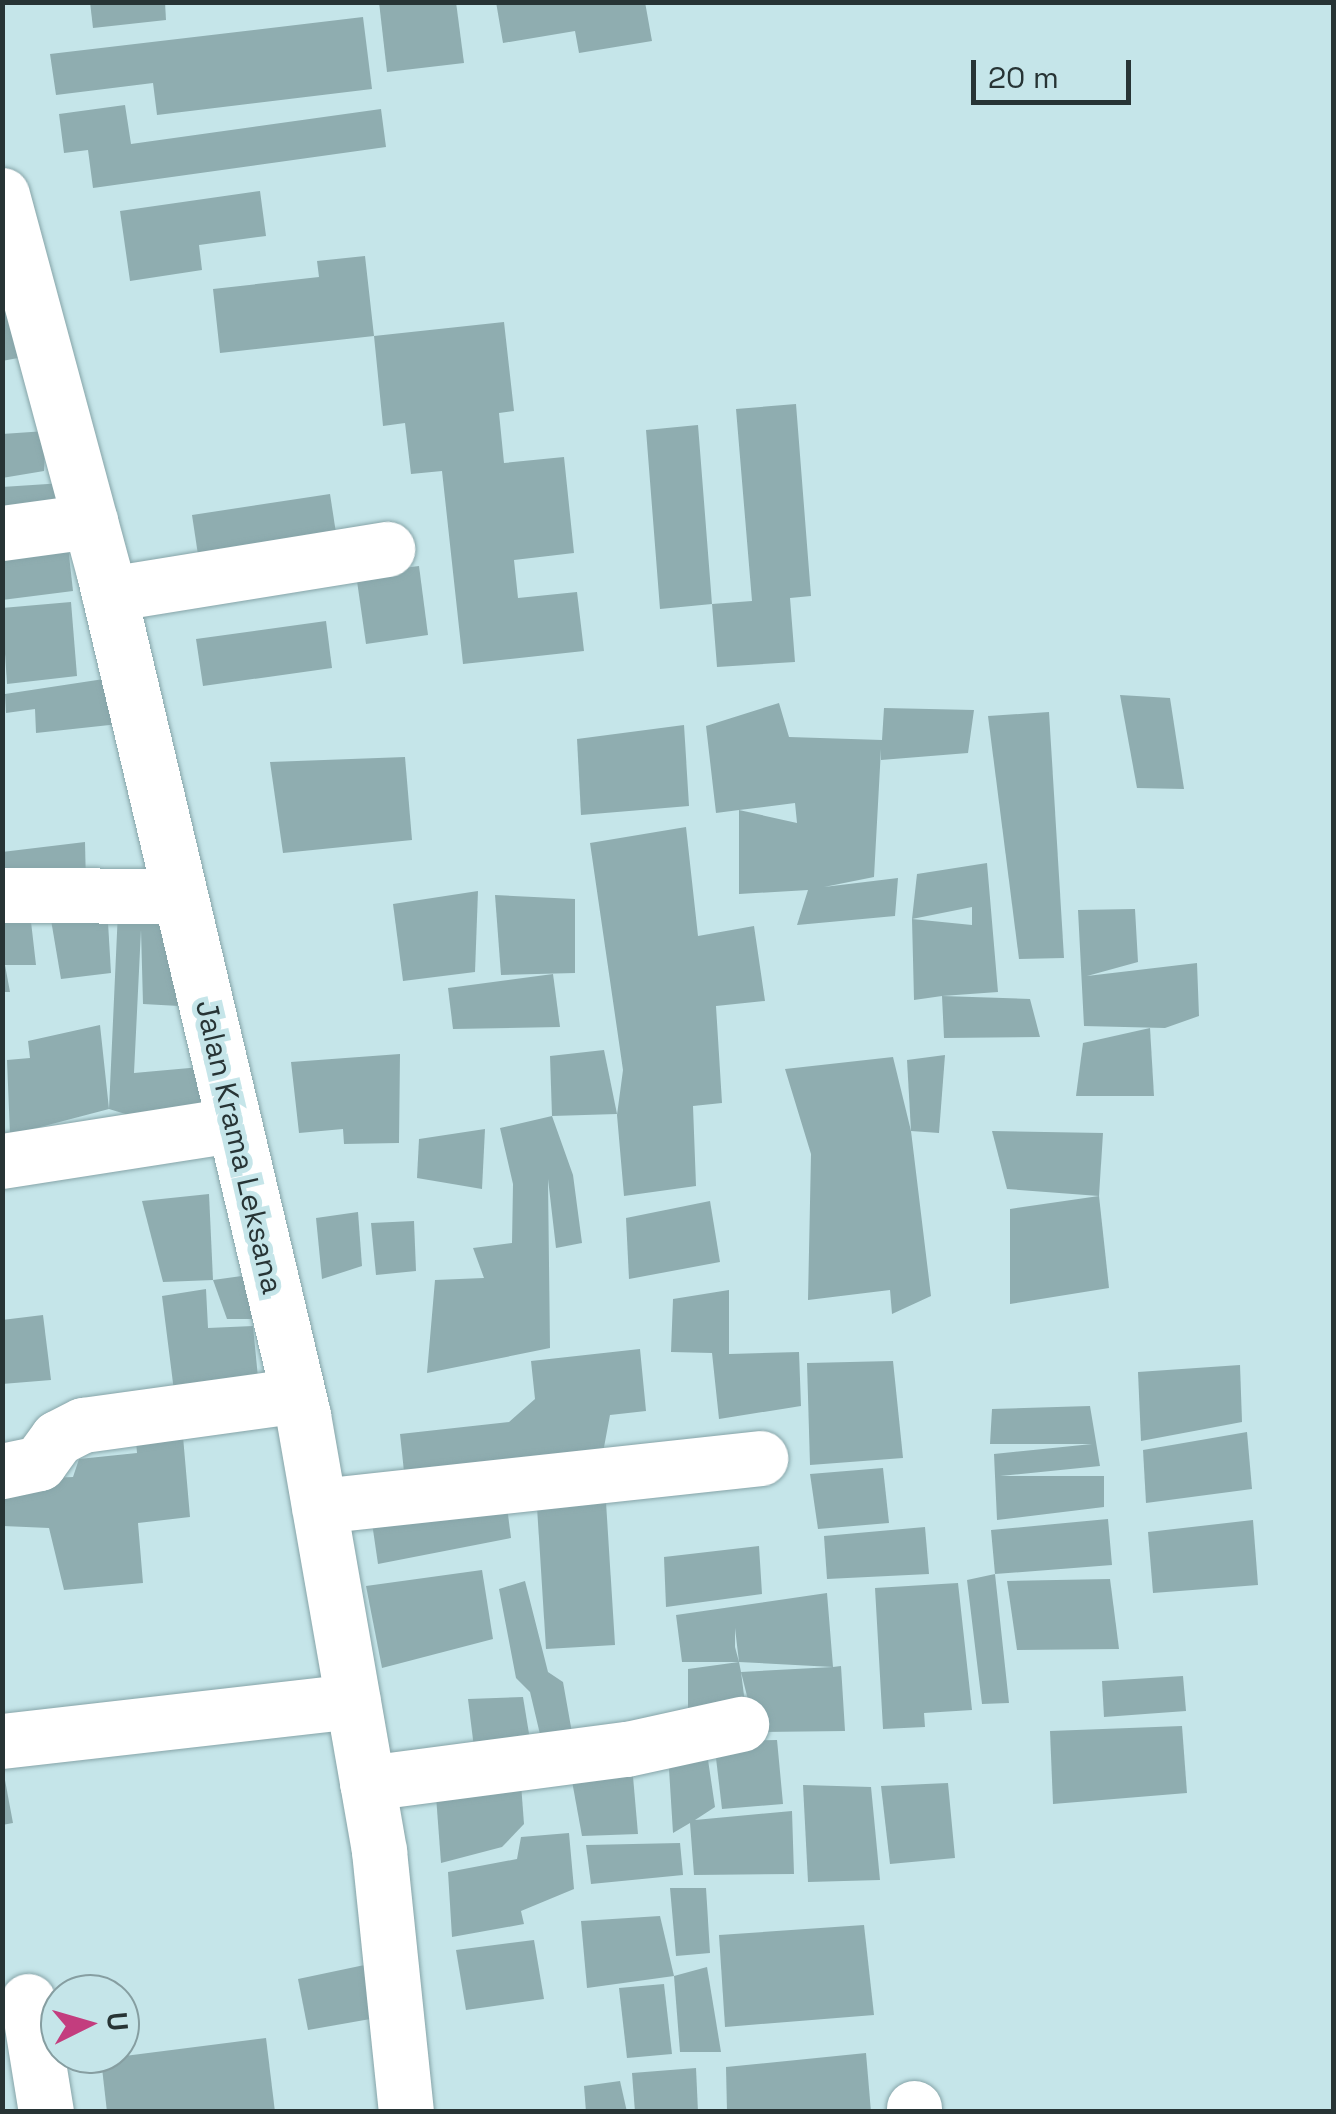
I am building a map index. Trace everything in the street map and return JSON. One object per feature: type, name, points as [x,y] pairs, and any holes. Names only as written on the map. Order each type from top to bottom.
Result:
[{"type":"street","name":"Jalan Krama Leksana","points":[[2,195],[109,594],[298,1395],[367,1783],[406,2112]]},
{"type":"street","points":[[2,533],[90,521]]},
{"type":"street","points":[[109,594],[387,549]]},
{"type":"street","points":[[2,895],[180,896]]},
{"type":"street","points":[[2,1162],[233,1125]]},
{"type":"street","points":[[2,1470],[39,1463],[56,1438],[83,1426],[298,1395]]},
{"type":"street","points":[[318,1506],[760,1458]]},
{"type":"street","points":[[2,1741],[354,1701]]},
{"type":"street","points":[[367,1783],[627,1748],[741,1724]]},
{"type":"street","points":[[28,2001],[46,2112]]},
{"type":"building","points":[[90,2],[165,2],[166,20],[93,28]]},
{"type":"building","points":[[379,2],[456,2],[464,63],[387,72]]},
{"type":"building","points":[[496,2],[645,2],[652,41],[579,53],[575,31],[503,43]]},
{"type":"building","points":[[363,17],[372,89],[157,115],[153,83],[56,95],[50,54]]},
{"type":"building","points":[[125,105],[131,144],[381,109],[386,147],[93,188],[88,150],[64,153],[59,114]]},
{"type":"building","points":[[260,191],[266,236],[199,245],[202,270],[130,281],[120,211]]},
{"type":"building","points":[[365,256],[374,336],[220,353],[213,289],[319,277],[317,261]]},
{"type":"building","points":[[2,294],[18,358],[2,361]]},
{"type":"building","points":[[504,322],[514,411],[499,413],[504,463],[564,457],[574,553],[514,560],[518,598],[577,592],[584,651],[463,664],[442,471],[411,474],[405,423],[383,426],[374,336]]},
{"type":"building","points":[[796,404],[811,596],[790,598],[795,662],[717,667],[712,604],[752,601],[736,409]]},
{"type":"building","points":[[698,425],[712,604],[660,609],[646,430]]},
{"type":"building","points":[[46,431],[44,471],[2,478],[2,434]]},
{"type":"building","points":[[63,483],[64,514],[2,522],[2,487]]},
{"type":"building","points":[[330,494],[338,546],[200,568],[192,515]]},
{"type":"building","points":[[67,537],[73,591],[2,600],[2,544]]},
{"type":"building","points":[[419,566],[428,635],[366,644],[356,574]]},
{"type":"building","points":[[71,602],[77,676],[7,684],[2,608]]},
{"type":"building","points":[[326,621],[332,668],[203,686],[196,639]]},
{"type":"building","points":[[117,677],[128,723],[36,733],[35,709],[6,713],[5,694]]},
{"type":"building","points":[[1120,695],[1170,698],[1184,789],[1137,788]]},
{"type":"building","points":[[779,703],[789,737],[882,740],[884,708],[974,710],[968,753],[881,760],[881,749],[874,877],[824,887],[898,878],[895,916],[797,925],[808,890],[739,894],[739,810],[716,813],[706,726]],"holes":[[[795,803],[797,823],[739,810]]]},
{"type":"building","points":[[1049,712],[1064,958],[1019,959],[988,716]]},
{"type":"building","points":[[684,725],[689,806],[581,815],[577,739]]},
{"type":"building","points":[[405,757],[412,840],[283,853],[270,762]]},
{"type":"building","points":[[686,827],[698,936],[754,926],[765,1001],[716,1006],[722,1103],[693,1106],[696,1186],[624,1196],[617,1115],[623,1070],[590,843]]},
{"type":"building","points":[[85,842],[86,886],[2,885],[2,852]]},
{"type":"building","points":[[987,863],[998,992],[914,1000],[912,919],[917,874]],"holes":[[[972,907],[972,925],[912,919]]]},
{"type":"building","points":[[478,891],[475,972],[403,981],[393,904]]},
{"type":"building","points":[[495,895],[575,899],[575,973],[501,975]]},
{"type":"building","points":[[107,906],[111,973],[61,979],[50,914]]},
{"type":"building","points":[[1135,909],[1138,962],[1087,976],[1197,963],[1199,1016],[1165,1028],[1084,1026],[1078,910]]},
{"type":"building","points":[[118,911],[173,911],[197,1007],[143,1004],[141,930],[134,1073],[212,1066],[220,1107],[132,1116],[109,1109]]},
{"type":"building","points":[[30,913],[36,965],[5,965],[10,992],[2,992],[2,915]]},
{"type":"building","points":[[553,974],[560,1027],[453,1029],[448,988]]},
{"type":"building","points":[[942,996],[1030,999],[1040,1037],[944,1038]]},
{"type":"building","points":[[100,1025],[109,1109],[10,1135],[7,1060],[30,1058],[28,1041]]},
{"type":"building","points":[[1150,1028],[1154,1096],[1076,1096],[1083,1043]]},
{"type":"building","points":[[604,1050],[617,1114],[552,1116],[550,1056]]},
{"type":"building","points":[[400,1054],[399,1143],[344,1144],[343,1129],[299,1133],[291,1062]]},
{"type":"building","points":[[945,1055],[939,1133],[911,1131],[907,1060]]},
{"type":"building","points":[[893,1057],[911,1131],[931,1296],[892,1314],[890,1290],[808,1300],[811,1154],[785,1069]]},
{"type":"building","points":[[552,1116],[573,1175],[582,1243],[556,1248],[548,1179],[550,1348],[427,1373],[435,1280],[484,1278],[473,1248],[512,1243],[513,1184],[500,1128]]},
{"type":"building","points":[[485,1129],[482,1189],[417,1178],[419,1139]]},
{"type":"building","points":[[992,1131],[1103,1133],[1099,1196],[1007,1189]]},
{"type":"building","points":[[209,1194],[213,1280],[163,1282],[142,1201]]},
{"type":"building","points":[[1099,1196],[1109,1288],[1010,1304],[1010,1209]]},
{"type":"building","points":[[710,1201],[720,1262],[629,1279],[626,1218]]},
{"type":"building","points":[[358,1212],[362,1266],[322,1279],[316,1218]]},
{"type":"building","points":[[414,1221],[416,1271],[376,1275],[371,1223]]},
{"type":"building","points":[[256,1274],[257,1319],[227,1319],[213,1280]]},
{"type":"building","points":[[206,1289],[208,1328],[253,1326],[259,1388],[175,1399],[162,1296]]},
{"type":"building","points":[[729,1290],[729,1354],[799,1352],[801,1406],[719,1419],[712,1353],[671,1352],[673,1299]]},
{"type":"building","points":[[43,1315],[51,1380],[2,1384],[2,1320]]},
{"type":"building","points":[[640,1349],[646,1411],[610,1415],[602,1458],[405,1481],[400,1434],[509,1422],[535,1399],[531,1361]]},
{"type":"building","points":[[893,1361],[903,1458],[810,1465],[807,1363]]},
{"type":"building","points":[[1240,1365],[1242,1422],[1141,1441],[1138,1372]]},
{"type":"building","points":[[1090,1406],[1100,1466],[1000,1476],[1104,1476],[1104,1507],[997,1520],[994,1454],[1092,1444],[990,1444],[992,1409]]},
{"type":"building","points":[[182,1425],[190,1517],[138,1523],[143,1583],[64,1590],[49,1528],[3,1526],[2,1480],[73,1477],[79,1459],[137,1453],[135,1429]]},
{"type":"building","points":[[1247,1432],[1252,1489],[1146,1503],[1143,1450]]},
{"type":"building","points":[[883,1468],[889,1523],[818,1529],[810,1474]]},
{"type":"building","points":[[605,1486],[615,1645],[546,1649],[536,1491]]},
{"type":"building","points":[[506,1499],[511,1538],[378,1564],[370,1509]]},
{"type":"building","points":[[1108,1519],[1112,1565],[995,1574],[991,1530]]},
{"type":"building","points":[[1253,1520],[1258,1585],[1153,1593],[1148,1532]]},
{"type":"building","points":[[925,1527],[929,1574],[827,1579],[824,1536]]},
{"type":"building","points":[[759,1546],[762,1594],[666,1607],[664,1557]]},
{"type":"building","points":[[482,1570],[493,1639],[382,1668],[366,1586]]},
{"type":"building","points":[[995,1574],[1009,1703],[982,1704],[967,1580]]},
{"type":"building","points":[[1110,1579],[1119,1649],[1017,1650],[1007,1581]]},
{"type":"building","points":[[525,1581],[548,1672],[563,1682],[574,1744],[543,1747],[530,1692],[516,1678],[499,1589]]},
{"type":"building","points":[[958,1583],[972,1710],[924,1713],[925,1727],[883,1729],[875,1588]]},
{"type":"building","points":[[827,1593],[833,1667],[682,1662],[676,1615]]},
{"type":"building","points":[[739,1662],[746,1711],[688,1726],[688,1669]]},
{"type":"building","points":[[841,1666],[845,1731],[756,1732],[741,1672]]},
{"type":"building","points":[[1183,1676],[1186,1711],[1104,1717],[1102,1681]]},
{"type":"building","points":[[523,1697],[532,1752],[476,1764],[468,1699]]},
{"type":"building","points":[[1182,1726],[1187,1793],[1053,1804],[1050,1731]]},
{"type":"building","points":[[777,1740],[783,1804],[722,1809],[714,1741]]},
{"type":"building","points":[[668,1753],[707,1753],[715,1807],[695,1820],[792,1811],[794,1874],[694,1875],[690,1823],[673,1833]]},
{"type":"building","points":[[2,1764],[13,1823],[2,1825]]},
{"type":"building","points":[[632,1765],[638,1834],[582,1836],[570,1770]]},
{"type":"building","points":[[948,1783],[955,1858],[890,1864],[881,1786]]},
{"type":"building","points":[[521,1784],[524,1824],[502,1847],[441,1863],[436,1796]]},
{"type":"building","points":[[803,1785],[871,1787],[880,1880],[808,1882]]},
{"type":"building","points":[[569,1833],[574,1889],[521,1911],[524,1924],[452,1937],[448,1872],[517,1859],[521,1837]]},
{"type":"building","points":[[680,1843],[683,1875],[591,1884],[586,1845]]},
{"type":"building","points":[[670,1888],[706,1888],[710,1953],[676,1956]]},
{"type":"building","points":[[660,1916],[674,1976],[587,1988],[581,1921]]},
{"type":"building","points":[[864,1925],[874,2015],[725,2027],[719,1935]]},
{"type":"building","points":[[534,1940],[544,1999],[466,2010],[456,1950]]},
{"type":"building","points":[[374,1963],[376,2018],[308,2030],[298,1979]]},
{"type":"building","points":[[707,1967],[721,2052],[680,2052],[674,1976]]},
{"type":"building","points":[[664,1984],[672,2054],[627,2058],[619,1988]]},
{"type":"building","points":[[266,2038],[275,2112],[107,2112],[103,2074],[140,2074],[140,2054]]},
{"type":"building","points":[[866,2053],[871,2112],[727,2112],[726,2067]]},
{"type":"building","points":[[696,2068],[698,2112],[635,2112],[632,2073]]},
{"type":"building","points":[[620,2081],[627,2112],[586,2112],[584,2086]]}]
